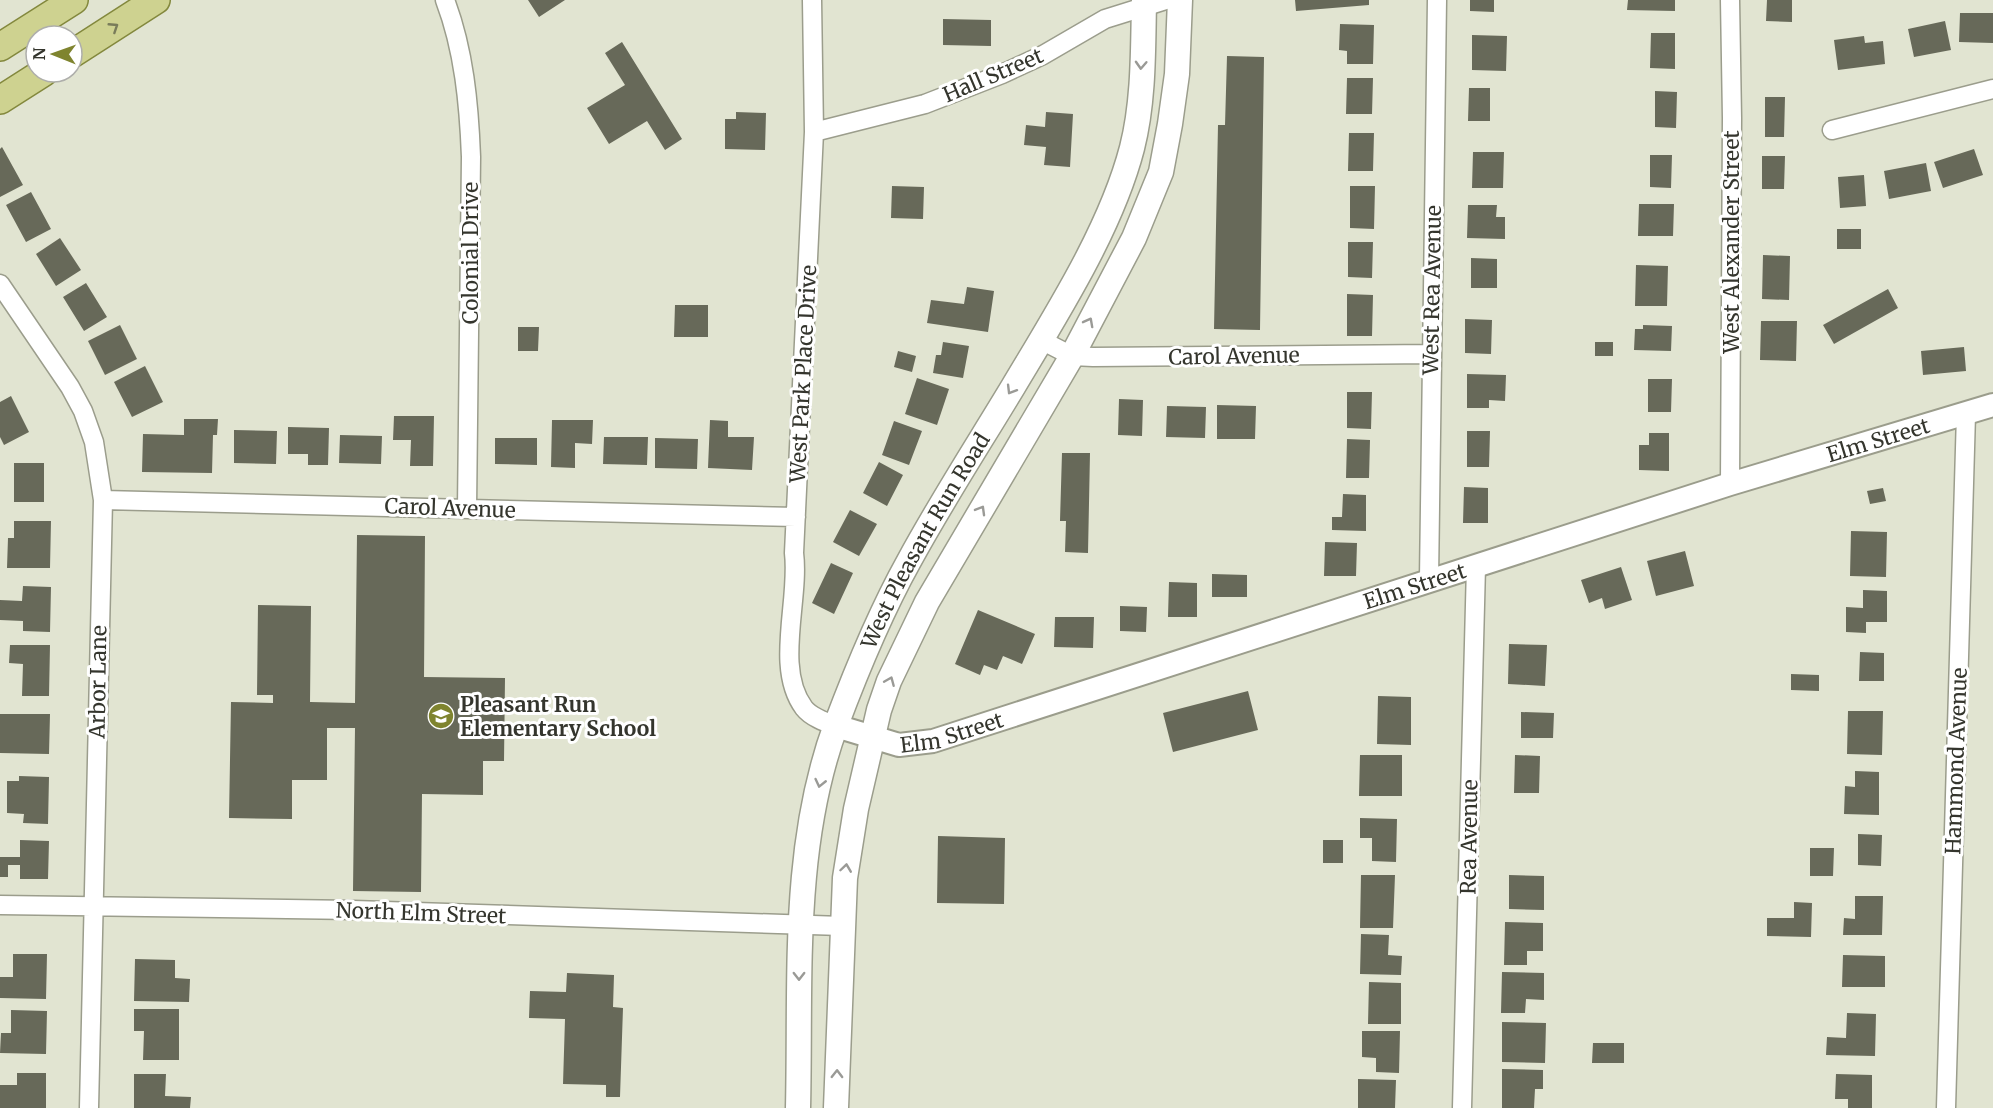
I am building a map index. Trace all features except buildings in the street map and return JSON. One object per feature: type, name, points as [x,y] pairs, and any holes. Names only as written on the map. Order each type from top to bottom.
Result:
[{"type":"main road","points":[[0,47],[74,0]]},
{"type":"main road","name":"West Pleasant Run Road","points":[[836,1108],[845,878],[853,823],[871,737],[889,681],[927,602],[1071,356],[1134,238],[1161,172],[1177,74],[1180,0]]},
{"type":"main road","name":"West Pleasant Run Road","points":[[798,1108],[799,925],[803,881],[812,817],[823,767],[836,726],[874,632],[908,562],[1041,340],[1095,241],[1119,189],[1132,147],[1140,102],[1151,2]]},
{"type":"main road","points":[[84,46],[146,3]]},
{"type":"main road","points":[[0,100],[25,84]]},
{"type":"street","name":"Colonial Drive","points":[[445,0],[453,22],[468,101],[470,134],[467,509]]},
{"type":"street","name":"West Park Place Drive","points":[[812,0],[814,132],[794,553],[796,570],[789,653],[790,679],[804,708],[817,718],[836,726]]},
{"type":"street","name":"West Rea Avenue","points":[[1429,579],[1437,0]]},
{"type":"street","name":"West Alexander Street","points":[[1730,0],[1732,130],[1730,484]]},
{"type":"street","name":"Hall Street","points":[[814,132],[926,104],[1002,74],[1043,55],[1105,19],[1151,2]]},
{"type":"street","points":[[1832,130],[1993,89]]},
{"type":"street","name":"Arbor Lane","points":[[0,284],[70,387],[83,411],[94,442],[103,500],[90,1108]]},
{"type":"street","name":"Carol Avenue","points":[[1041,340],[1071,356],[1122,358],[1431,354]]},
{"type":"street","name":"Elm Street","points":[[836,726],[899,744],[933,741],[1429,579],[1730,484],[1993,405]]},
{"type":"street","name":"Hammond Avenue","points":[[1946,1108],[1966,414]]},
{"type":"street","name":"Carol Avenue","points":[[103,500],[796,517]]},
{"type":"street","name":"Rea Avenue","points":[[1462,1108],[1476,566]]},
{"type":"street","name":"North Elm Street","points":[[0,905],[354,910],[842,926]]},
{"type":"place","name":"Pleasant Run Elementary School","points":[[441,716]]}]
